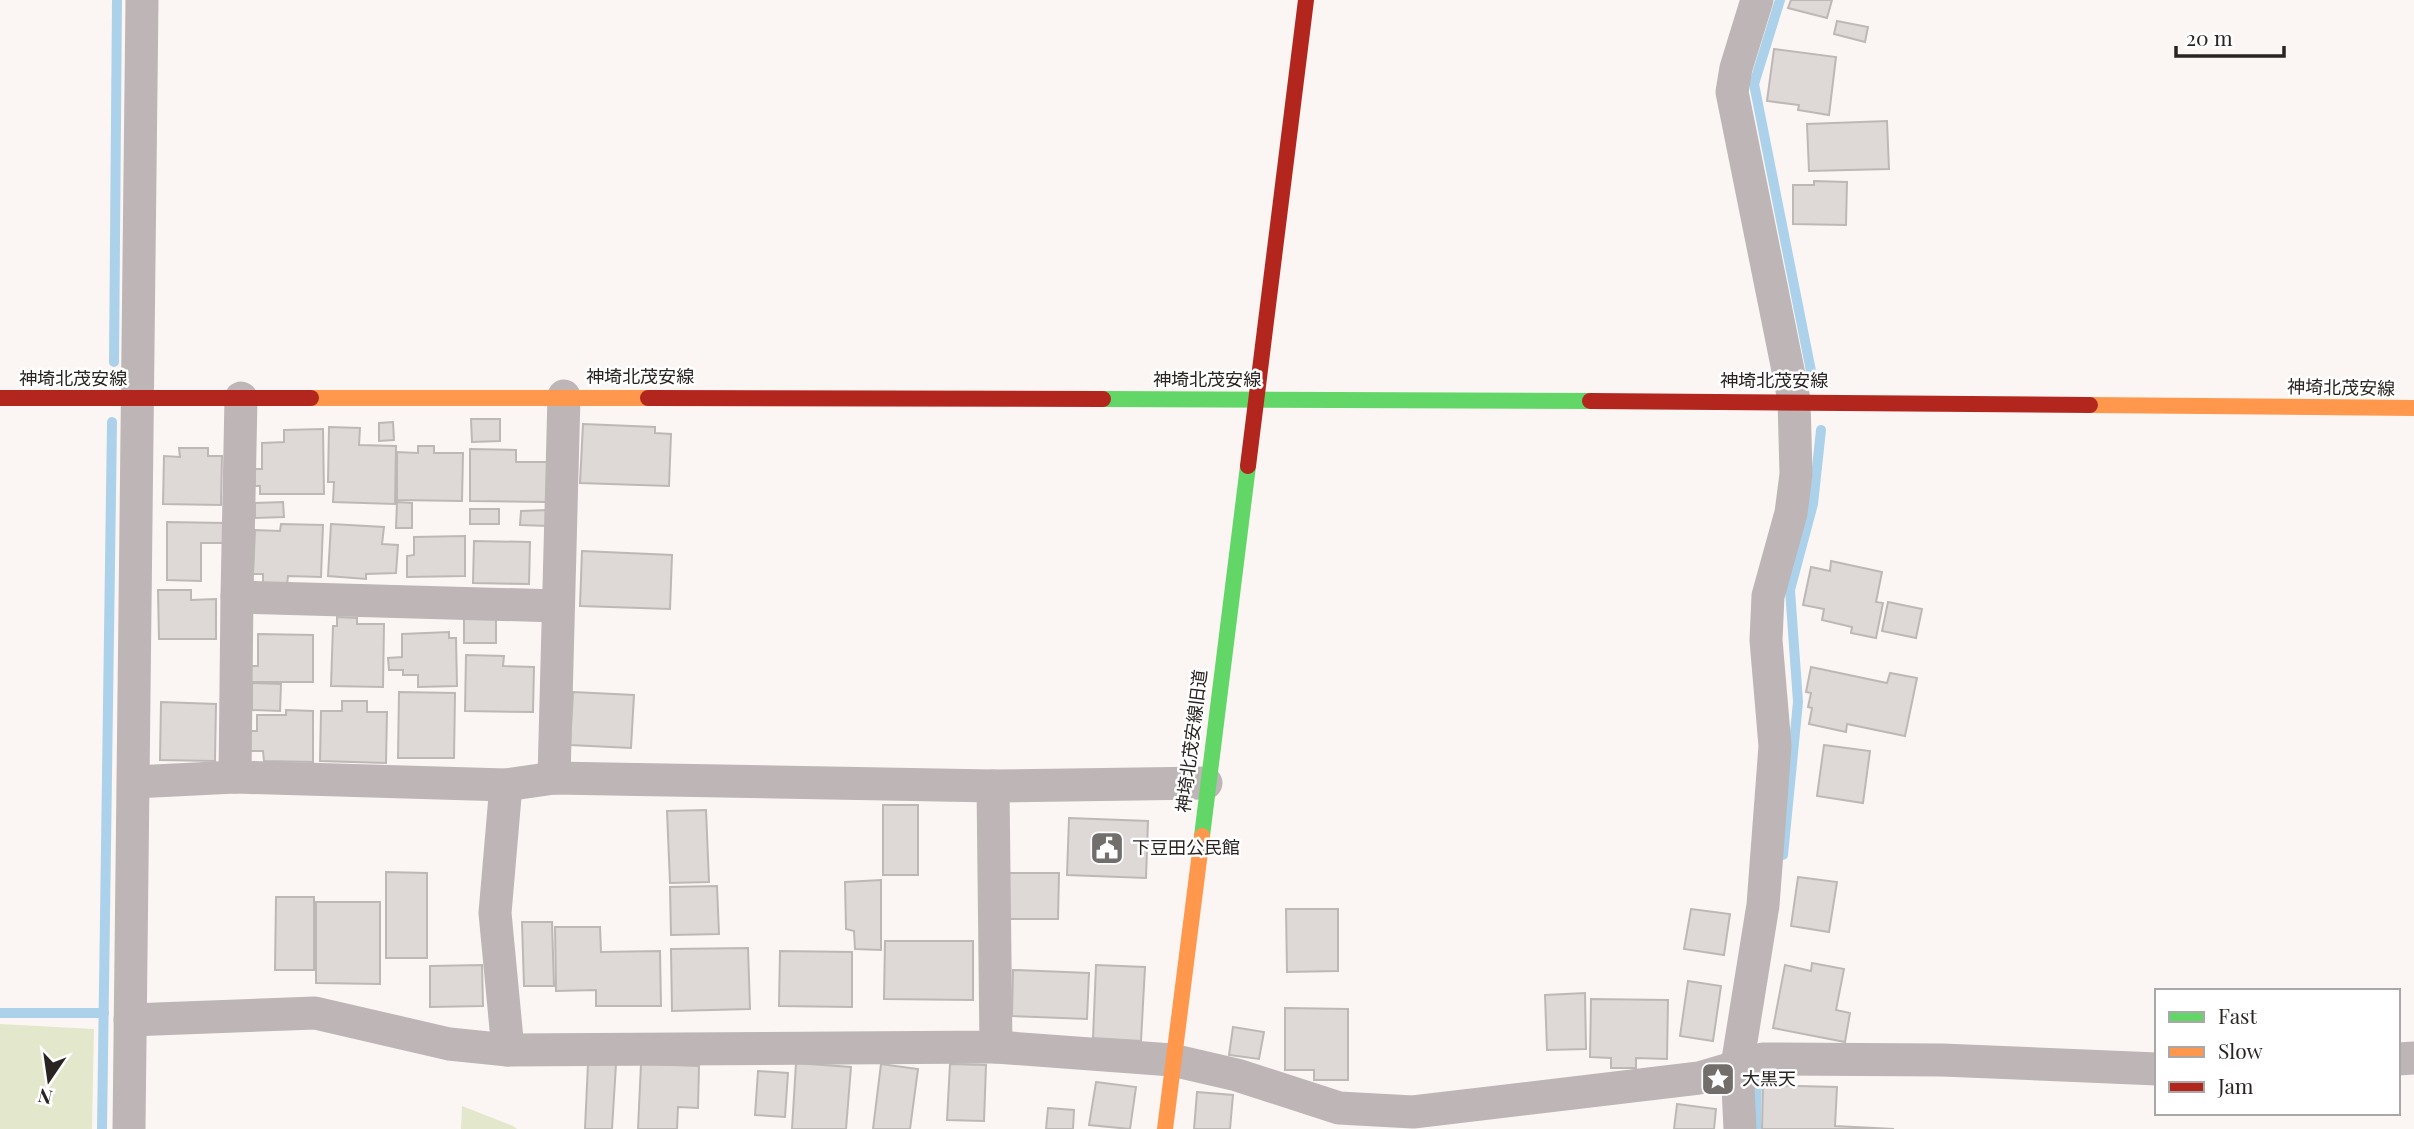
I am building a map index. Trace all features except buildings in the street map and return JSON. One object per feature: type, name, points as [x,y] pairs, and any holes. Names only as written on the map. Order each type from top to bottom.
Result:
[{"type":"main road","name":"神埼北茂安線旧道","points":[[1165,1129],[1206,783],[1306,0]]},
{"type":"main road","name":"神埼北茂安線","points":[[0,398],[564,396],[1794,400],[2414,408]]},
{"type":"street","points":[[129,1129],[142,0]]},
{"type":"street","points":[[1740,1129],[1750,1062],[1775,746],[1766,640],[1768,596],[1793,500],[1796,474],[1794,400],[1732,92],[1736,68],[1757,0]]},
{"type":"street","points":[[554,778],[564,396]]},
{"type":"street","points":[[236,777],[241,398]]},
{"type":"street","points":[[237,597],[558,606]]},
{"type":"street","points":[[134,782],[236,777],[506,785],[554,778],[993,786],[1206,783]]},
{"type":"street","points":[[506,785],[495,913],[508,1050]]},
{"type":"street","points":[[993,786],[996,1047]]},
{"type":"street","points":[[130,1020],[315,1013],[449,1044],[508,1050],[996,1047],[1172,1060],[1237,1075],[1339,1108],[1413,1112],[1699,1078],[1750,1062],[1942,1060],[2155,1069]]},
{"type":"green space","points":[[0,1024],[94,1029],[92,1129],[0,1129]]},
{"type":"green space","points":[[462,1106],[513,1126],[517,1129],[461,1129]]},
{"type":"waterway","points":[[114,362],[117,0]]},
{"type":"waterway","points":[[1780,0],[1754,84],[1811,371]]},
{"type":"waterway","points":[[102,1129],[112,422]]},
{"type":"waterway","points":[[1783,855],[1798,702],[1790,590],[1813,504],[1821,430]]},
{"type":"waterway","points":[[0,1013],[104,1013]]},
{"type":"waterway","points":[[1756,1129],[1757,1065]]},
{"type":"traffic: fast","points":[[1103,399],[1590,401]]},
{"type":"traffic: fast","points":[[1202,836],[1248,466]]},
{"type":"traffic: slow","points":[[311,398],[648,398]]},
{"type":"traffic: slow","points":[[2090,405],[2414,408]]},
{"type":"traffic: slow","points":[[1165,1129],[1202,836]]},
{"type":"traffic: jam","points":[[1248,466],[1306,0]]},
{"type":"traffic: jam","points":[[0,398],[311,398]]},
{"type":"traffic: jam","points":[[648,398],[1103,399]]},
{"type":"traffic: jam","points":[[1590,401],[2090,405]]},
{"type":"place","name":"下豆田公民館","points":[[1107,848]]},
{"type":"place","name":"大黒天","points":[[1718,1079]]}]
